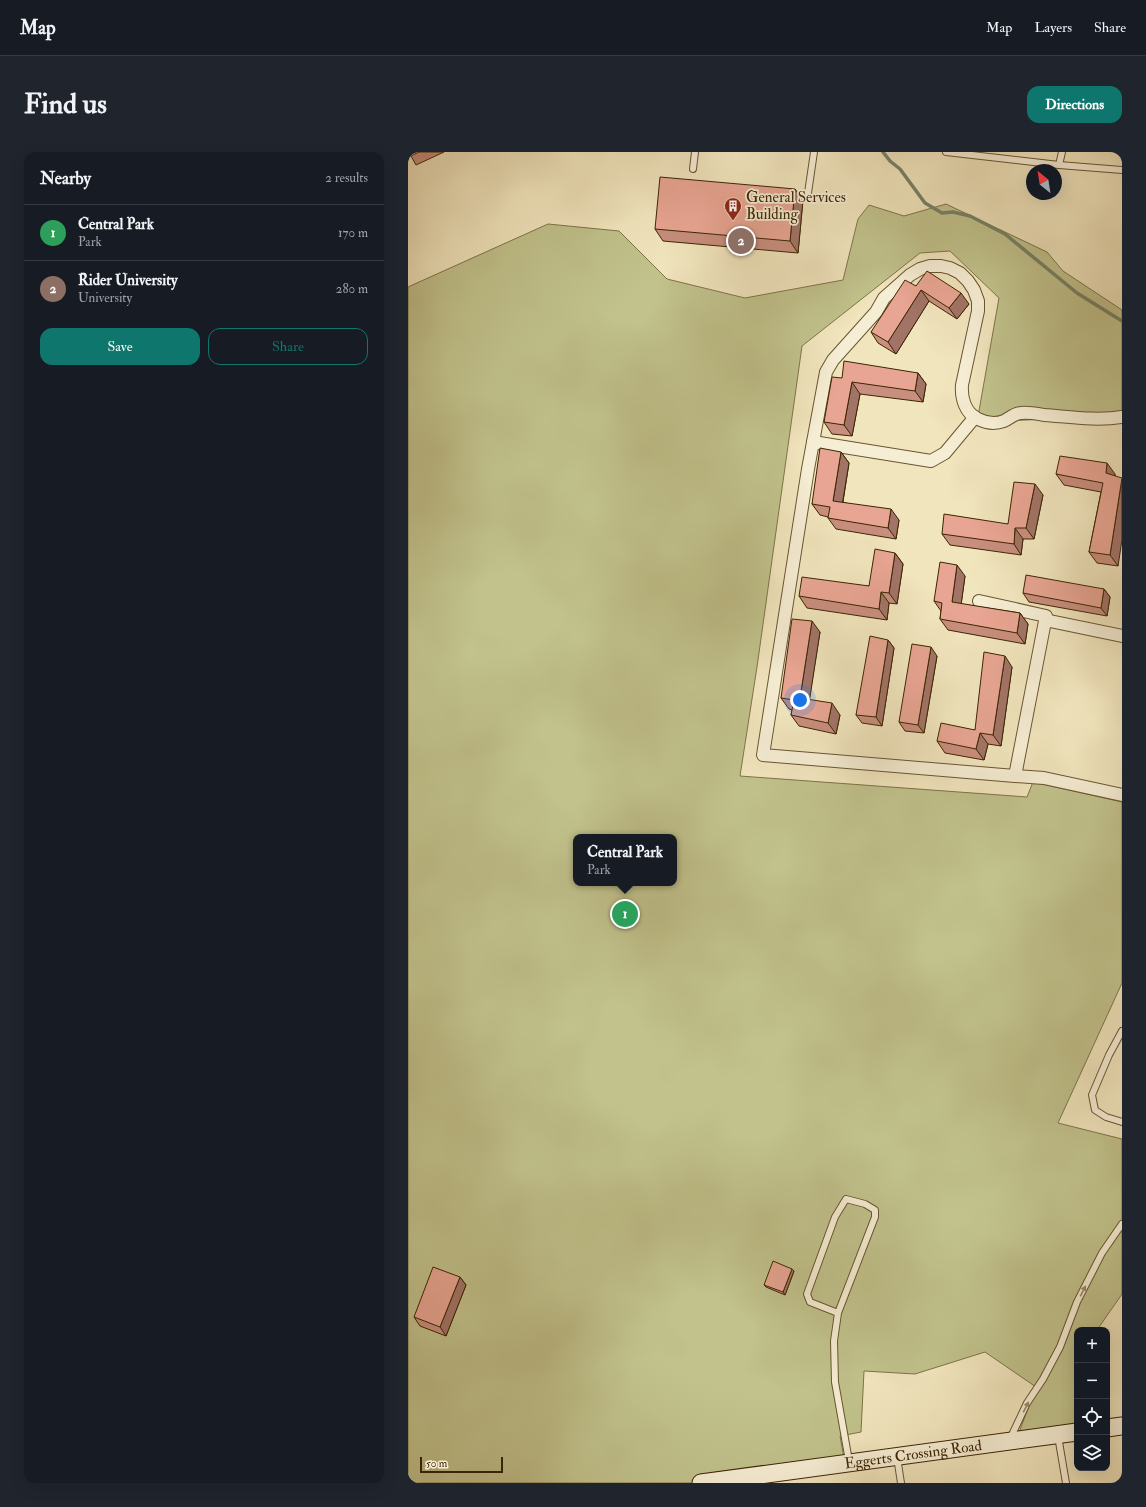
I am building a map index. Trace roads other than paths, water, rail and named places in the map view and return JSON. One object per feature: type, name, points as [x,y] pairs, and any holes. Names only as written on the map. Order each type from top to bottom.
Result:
[{"type":"street","points":[[1122,417],[1093,419],[1021,413],[1004,421],[995,423],[986,422],[975,417],[969,412],[961,395],[978,311],[978,301],[974,290],[968,281],[960,273],[946,267],[930,266],[920,269],[910,275],[884,298],[876,312],[833,360],[825,378],[813,442],[763,755],[1044,778],[1122,795]]},
{"type":"street","points":[[813,442],[931,461],[945,453],[975,417]]},
{"type":"street","points":[[979,601],[1046,616],[1015,776]]},
{"type":"street","points":[[1045,620],[1122,636]]},
{"type":"street","points":[[1110,1428],[1122,1426]]},
{"type":"street","name":"Eggerts Crossing Road","points":[[702,1483],[1074,1432]]},
{"type":"lane","points":[[693,169],[695,152]]},
{"type":"lane","points":[[808,193],[814,152]]},
{"type":"lane","points":[[946,152],[1004,155],[1054,164]]},
{"type":"lane","points":[[1059,164],[1062,152]]},
{"type":"lane","points":[[1062,165],[1122,170]]},
{"type":"lane","points":[[1122,1031],[1109,1055],[1092,1095],[1095,1110],[1106,1117],[1122,1122]]},
{"type":"lane","points":[[838,1313],[810,1302],[807,1294],[835,1217],[846,1199],[865,1204],[875,1210],[875,1217],[838,1313],[834,1341],[835,1382],[849,1463]]},
{"type":"lane","points":[[1009,1442],[1027,1403],[1043,1379],[1060,1347],[1077,1302],[1102,1253],[1122,1224]]},
{"type":"lane","points":[[1058,1435],[1066,1483]]},
{"type":"lane","points":[[897,1456],[901,1483]]},
{"type":"waterway","points":[[883,152],[890,161],[900,169],[925,203],[942,213],[953,212],[970,216],[1005,234],[1077,293],[1122,321]]},
{"type":"place","name":"General Services Building","points":[[733,221]]},
{"type":"place","name":"Rider University","points":[[741,241]]},
{"type":"place","name":"Central Park","points":[[625,914]]}]
